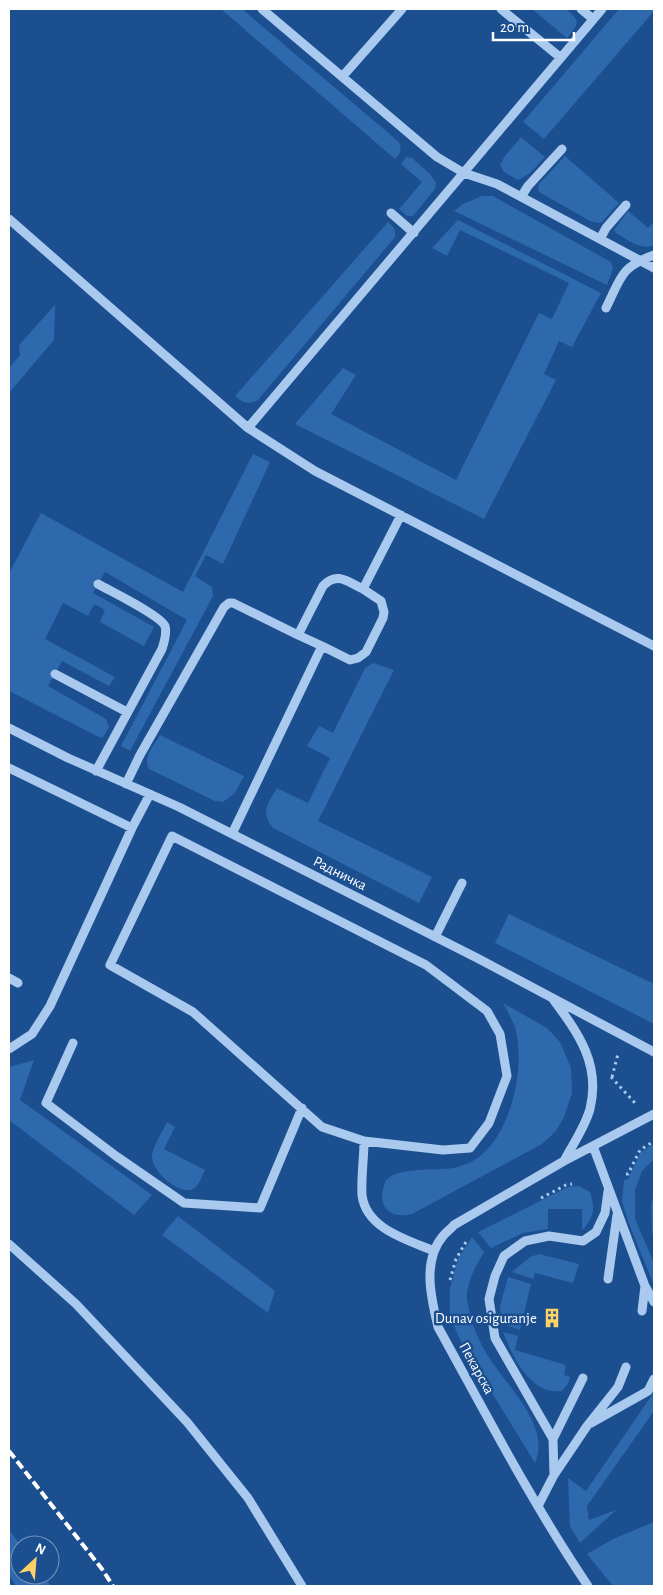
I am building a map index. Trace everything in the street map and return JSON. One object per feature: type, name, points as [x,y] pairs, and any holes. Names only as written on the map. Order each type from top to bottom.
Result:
[{"type":"street","points":[[262,9],[437,157],[464,173],[497,184],[654,268]]},
{"type":"street","points":[[342,77],[402,9]]},
{"type":"street","points":[[501,9],[561,58]]},
{"type":"street","points":[[581,9],[593,19]]},
{"type":"street","points":[[248,428],[602,9]]},
{"type":"street","points":[[521,197],[528,186],[562,149]]},
{"type":"street","points":[[600,239],[606,228],[626,205]]},
{"type":"street","points":[[391,213],[414,233]]},
{"type":"street","points":[[9,219],[248,428],[315,470],[654,646]]},
{"type":"street","points":[[606,308],[624,271],[640,260],[654,255]]},
{"type":"street","points":[[363,589],[401,515]]},
{"type":"street","points":[[126,784],[140,755],[224,607],[229,603],[234,603],[298,635],[350,660],[358,658],[366,652],[384,612],[381,601],[363,589],[339,578],[328,580],[323,586],[298,635]]},
{"type":"street","points":[[96,771],[162,649],[165,634],[164,626],[156,617],[98,584]]},
{"type":"street","points":[[232,834],[322,646]]},
{"type":"street","points":[[55,674],[127,712]]},
{"type":"street","name":"Радничка","points":[[9,728],[232,834],[551,996],[654,1052]]},
{"type":"street","points":[[9,768],[132,828]]},
{"type":"street","points":[[9,1049],[32,1034],[50,1006],[132,828],[150,794]]},
{"type":"street","points":[[172,836],[426,965],[487,1011],[500,1034],[507,1076],[489,1123],[470,1148],[443,1150],[364,1140],[322,1127],[302,1108],[193,1012],[110,964],[172,836]]},
{"type":"street","points":[[435,937],[462,883]]},
{"type":"street","points":[[9,978],[18,983]]},
{"type":"street","points":[[551,996],[583,1042],[589,1060],[594,1087],[590,1110],[564,1161]]},
{"type":"street","points":[[73,1042],[46,1103],[116,1156],[184,1203],[260,1208],[302,1108]]},
{"type":"street","name":"Пекарска","points":[[588,1586],[564,1551],[538,1506],[438,1326],[430,1294],[430,1268],[434,1251],[442,1236],[454,1225],[564,1161],[654,1114]]},
{"type":"street","points":[[364,1140],[362,1196],[368,1212],[383,1228],[434,1251]]},
{"type":"street","points":[[593,1146],[608,1191],[645,1286],[654,1302]]},
{"type":"street","points":[[553,1439],[495,1338],[489,1299],[495,1276],[504,1256],[525,1241],[549,1236],[583,1241],[596,1232],[605,1213],[608,1191]]},
{"type":"street","points":[[608,1279],[617,1214]]},
{"type":"street","points":[[9,1244],[76,1304],[187,1422],[248,1498],[302,1586]]},
{"type":"street","points":[[642,1311],[645,1286]]},
{"type":"street","points":[[538,1506],[554,1476],[587,1426],[618,1387],[626,1367]]},
{"type":"street","points":[[554,1476],[553,1439],[583,1378]]},
{"type":"street","points":[[587,1426],[648,1391],[654,1379]]},
{"type":"path","points":[[612,1077],[620,1049]]},
{"type":"path","points":[[605,1077],[612,1077],[635,1103]]},
{"type":"path","points":[[626,1174],[628,1174],[640,1150],[654,1141]]},
{"type":"shaded area","points":[[221,9],[242,9],[399,142],[401,150],[399,155],[395,159]]},
{"type":"shaded area","points":[[532,9],[566,9],[576,20],[576,26],[567,38]]},
{"type":"shaded area","points":[[619,9],[654,9],[654,11],[544,139],[523,122]]},
{"type":"shaded area","points":[[521,137],[545,157],[529,174],[518,180],[504,172],[500,165],[504,157]]},
{"type":"shaded area","points":[[565,156],[619,203],[602,222],[590,221],[539,192],[539,184]]},
{"type":"shaded area","points":[[406,157],[412,158],[430,174],[436,183],[435,189],[413,216],[407,216],[399,209],[422,182],[401,164]]},
{"type":"shaded area","points":[[482,196],[493,196],[611,262],[613,269],[607,285],[454,211],[463,204]]},
{"type":"shaded area","points":[[628,211],[648,228],[654,222],[654,245],[639,246],[616,233],[614,230]]},
{"type":"shaded area","points":[[458,220],[601,293],[572,347],[559,341],[544,374],[556,380],[484,519],[295,424],[343,368],[356,375],[331,414],[456,480],[539,313],[552,319],[569,283],[460,230],[447,256],[432,248]]},
{"type":"shaded area","points":[[388,222],[394,228],[395,237],[258,400],[246,402],[235,396]]},
{"type":"shaded area","points":[[55,305],[54,340],[9,393],[9,368],[20,355],[19,345]]},
{"type":"shaded area","points":[[253,454],[270,462],[223,564],[206,555],[195,576],[212,587],[213,596],[130,751],[121,746],[187,620],[105,572],[93,593],[154,627],[144,646],[100,622],[105,610],[94,604],[88,616],[63,603],[45,639],[115,677],[109,686],[62,661],[48,686],[106,719],[109,727],[104,736],[101,738],[9,691],[9,573],[41,513],[183,592]]},
{"type":"shaded area","points":[[373,663],[394,670],[318,821],[432,877],[419,903],[273,828],[266,812],[277,788],[308,803],[330,758],[307,746],[319,726],[333,733],[365,668]]},
{"type":"shaded area","points":[[160,735],[244,776],[235,793],[223,802],[215,801],[149,769],[147,765],[148,756]]},
{"type":"shaded area","points":[[509,914],[654,984],[654,1024],[495,943]]},
{"type":"shaded area","points":[[503,1003],[547,1028],[560,1042],[571,1068],[572,1093],[564,1117],[556,1131],[542,1144],[412,1214],[393,1214],[385,1207],[382,1196],[385,1183],[390,1177],[407,1171],[447,1169],[467,1164],[474,1161],[490,1146],[500,1131],[514,1097],[519,1060],[515,1027]]},
{"type":"shaded area","points":[[34,1060],[20,1100],[152,1195],[134,1215],[9,1120],[9,1067]]},
{"type":"shaded area","points":[[167,1122],[175,1127],[164,1149],[205,1170],[199,1183],[193,1189],[180,1189],[173,1185],[160,1174],[153,1161],[154,1147]]},
{"type":"shaded area","points":[[654,1144],[654,1159],[642,1171],[635,1190],[635,1219],[654,1263],[654,1285],[629,1224],[622,1201],[624,1180],[628,1179],[641,1152]]},
{"type":"shaded area","points":[[579,1186],[590,1192],[593,1203],[592,1217],[582,1230],[582,1209],[548,1209],[548,1229],[523,1233],[491,1248],[478,1232],[568,1187]]},
{"type":"shaded area","points":[[654,1194],[654,1236],[652,1233],[651,1205]]},
{"type":"shaded area","points":[[178,1216],[275,1291],[268,1313],[162,1235]]},
{"type":"shaded area","points":[[472,1237],[484,1252],[468,1286],[467,1298],[470,1315],[479,1340],[518,1397],[533,1423],[538,1436],[538,1450],[535,1463],[462,1344],[450,1317],[450,1288],[458,1259]]},
{"type":"shaded area","points":[[539,1254],[579,1264],[573,1283],[535,1273],[533,1279],[512,1272],[530,1257]]},
{"type":"shaded area","points":[[508,1277],[531,1284],[520,1330],[502,1324],[500,1306]]},
{"type":"shaded area","points":[[503,1332],[518,1336],[515,1350],[566,1365],[564,1375],[570,1377],[568,1384],[562,1391],[551,1391],[532,1381],[518,1363]]},
{"type":"shaded area","points":[[654,1392],[654,1411],[587,1506],[589,1520],[616,1510],[580,1543],[570,1526],[568,1478],[586,1491]]},
{"type":"shaded area","points":[[654,1522],[654,1586],[613,1586],[587,1554],[613,1539]]},
{"type":"shaded area","points":[[9,1529],[13,1535],[10,1535],[10,1577]]},
{"type":"shaded area","points":[[15,1585],[51,1586],[16,1586]]},
{"type":"railway","points":[[9,1451],[102,1569],[113,1586]]},
{"type":"place","name":"Dunav osiguranje","points":[[552,1318]]}]
